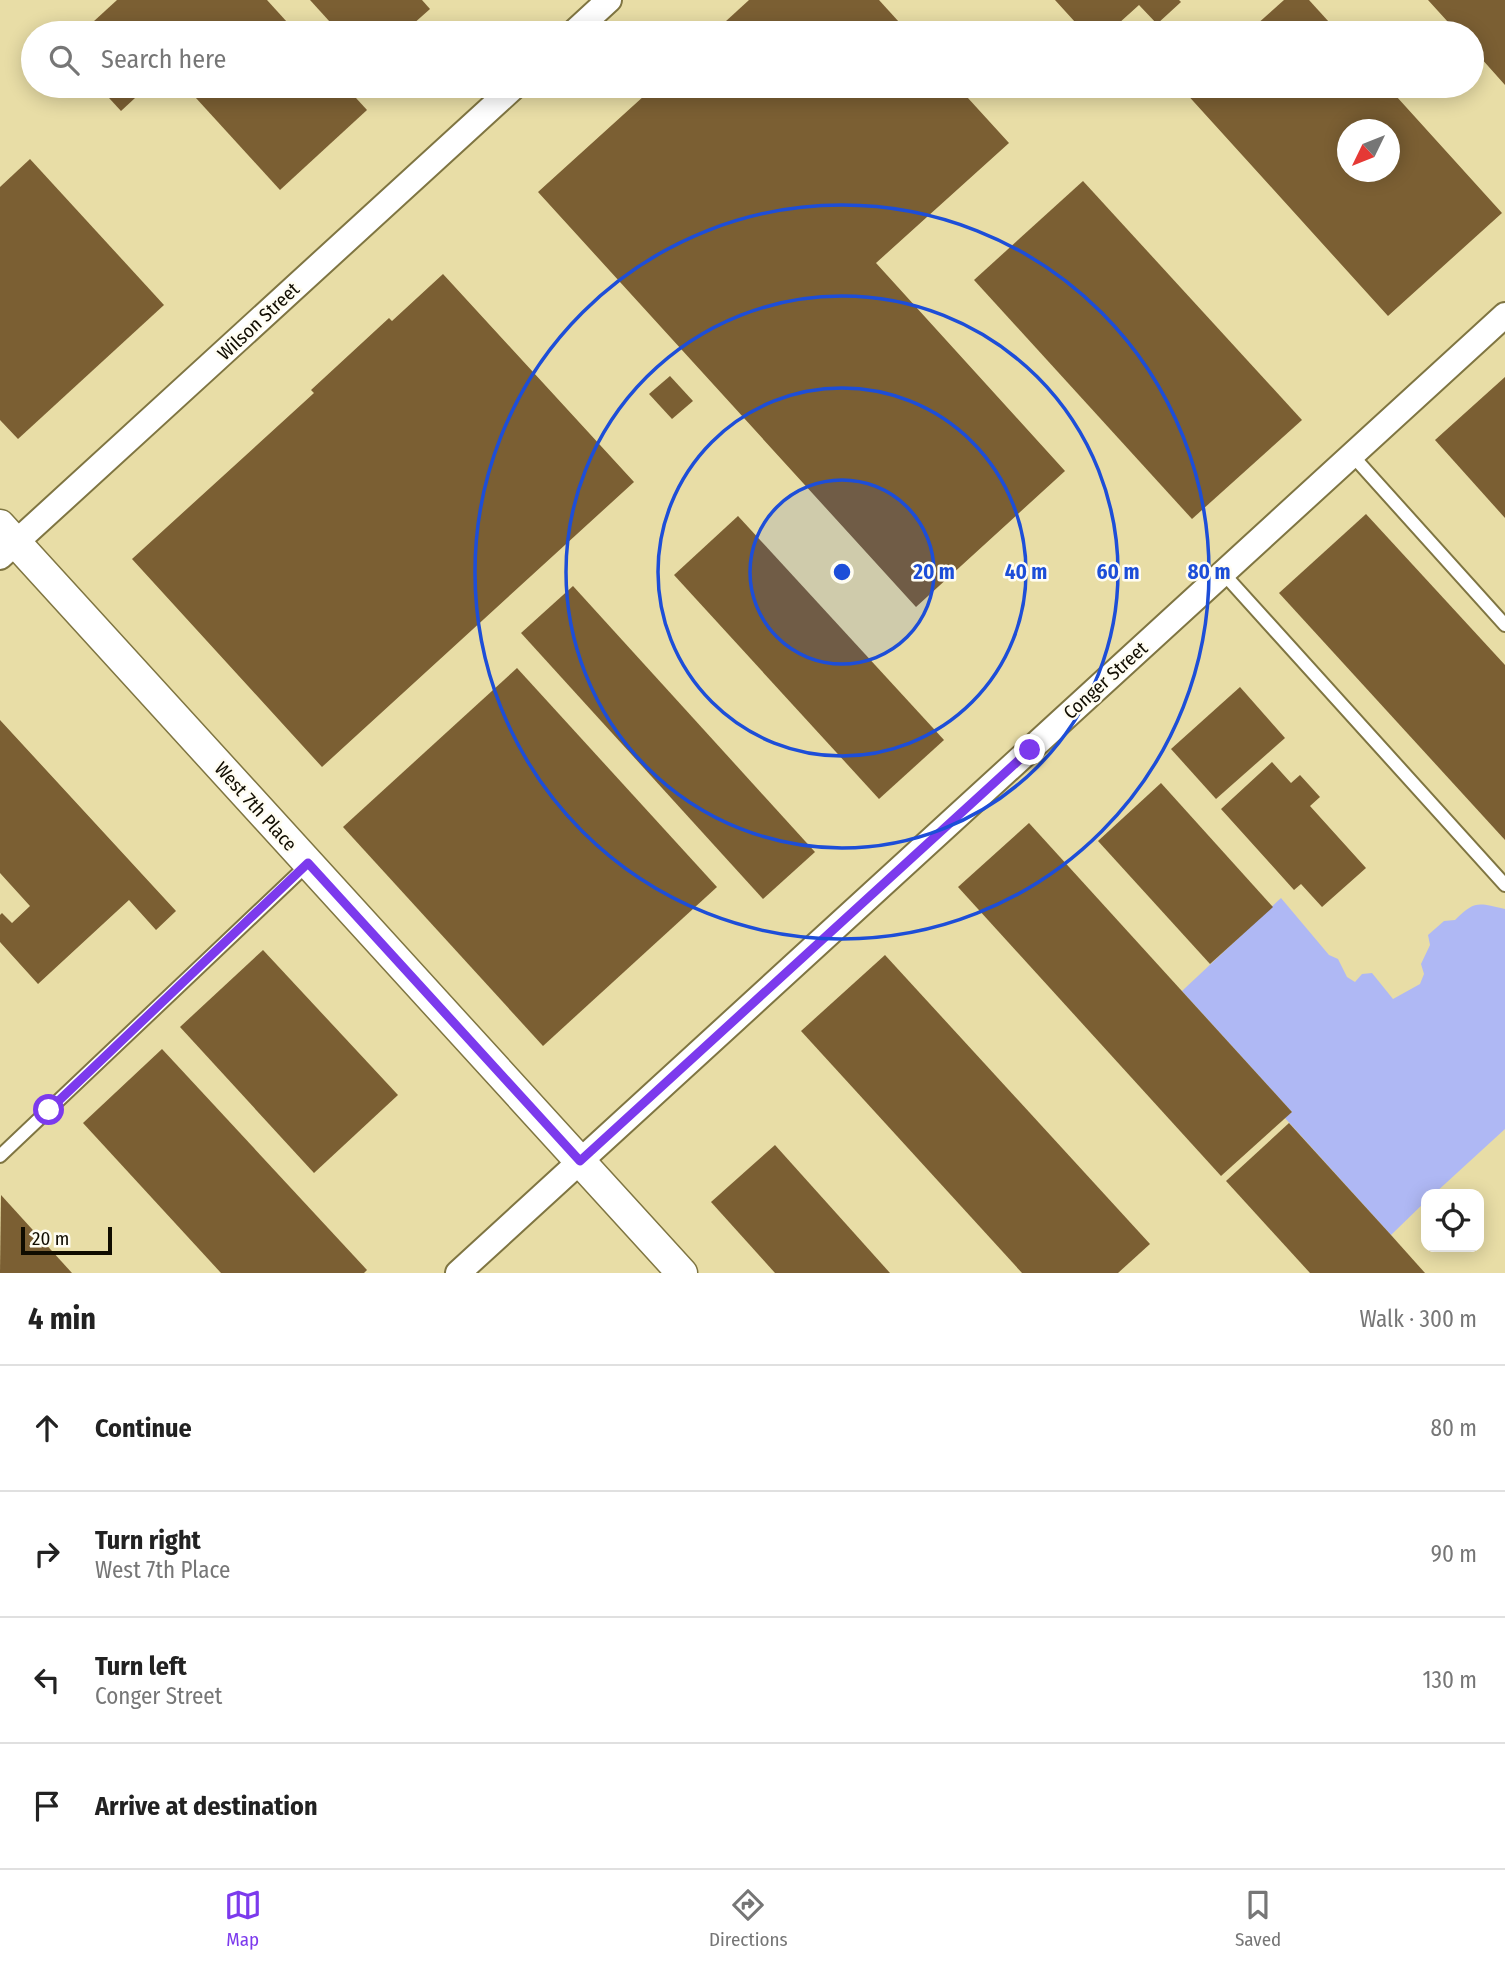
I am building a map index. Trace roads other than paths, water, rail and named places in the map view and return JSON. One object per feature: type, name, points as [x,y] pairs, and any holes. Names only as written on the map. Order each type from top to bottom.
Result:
[{"type":"street","points":[[586,21],[609,0]]},
{"type":"street","name":"Wilson Street","points":[[5,542],[502,98]]},
{"type":"street","name":"Conger Street","points":[[458,1273],[1505,315]]},
{"type":"street","name":"West 7th Place","points":[[5,542],[308,863],[682,1273]]},
{"type":"lane","points":[[1352,455],[1505,625]]},
{"type":"lane","points":[[1223,573],[1505,885]]},
{"type":"lane","points":[[0,1156],[308,863]]}]
